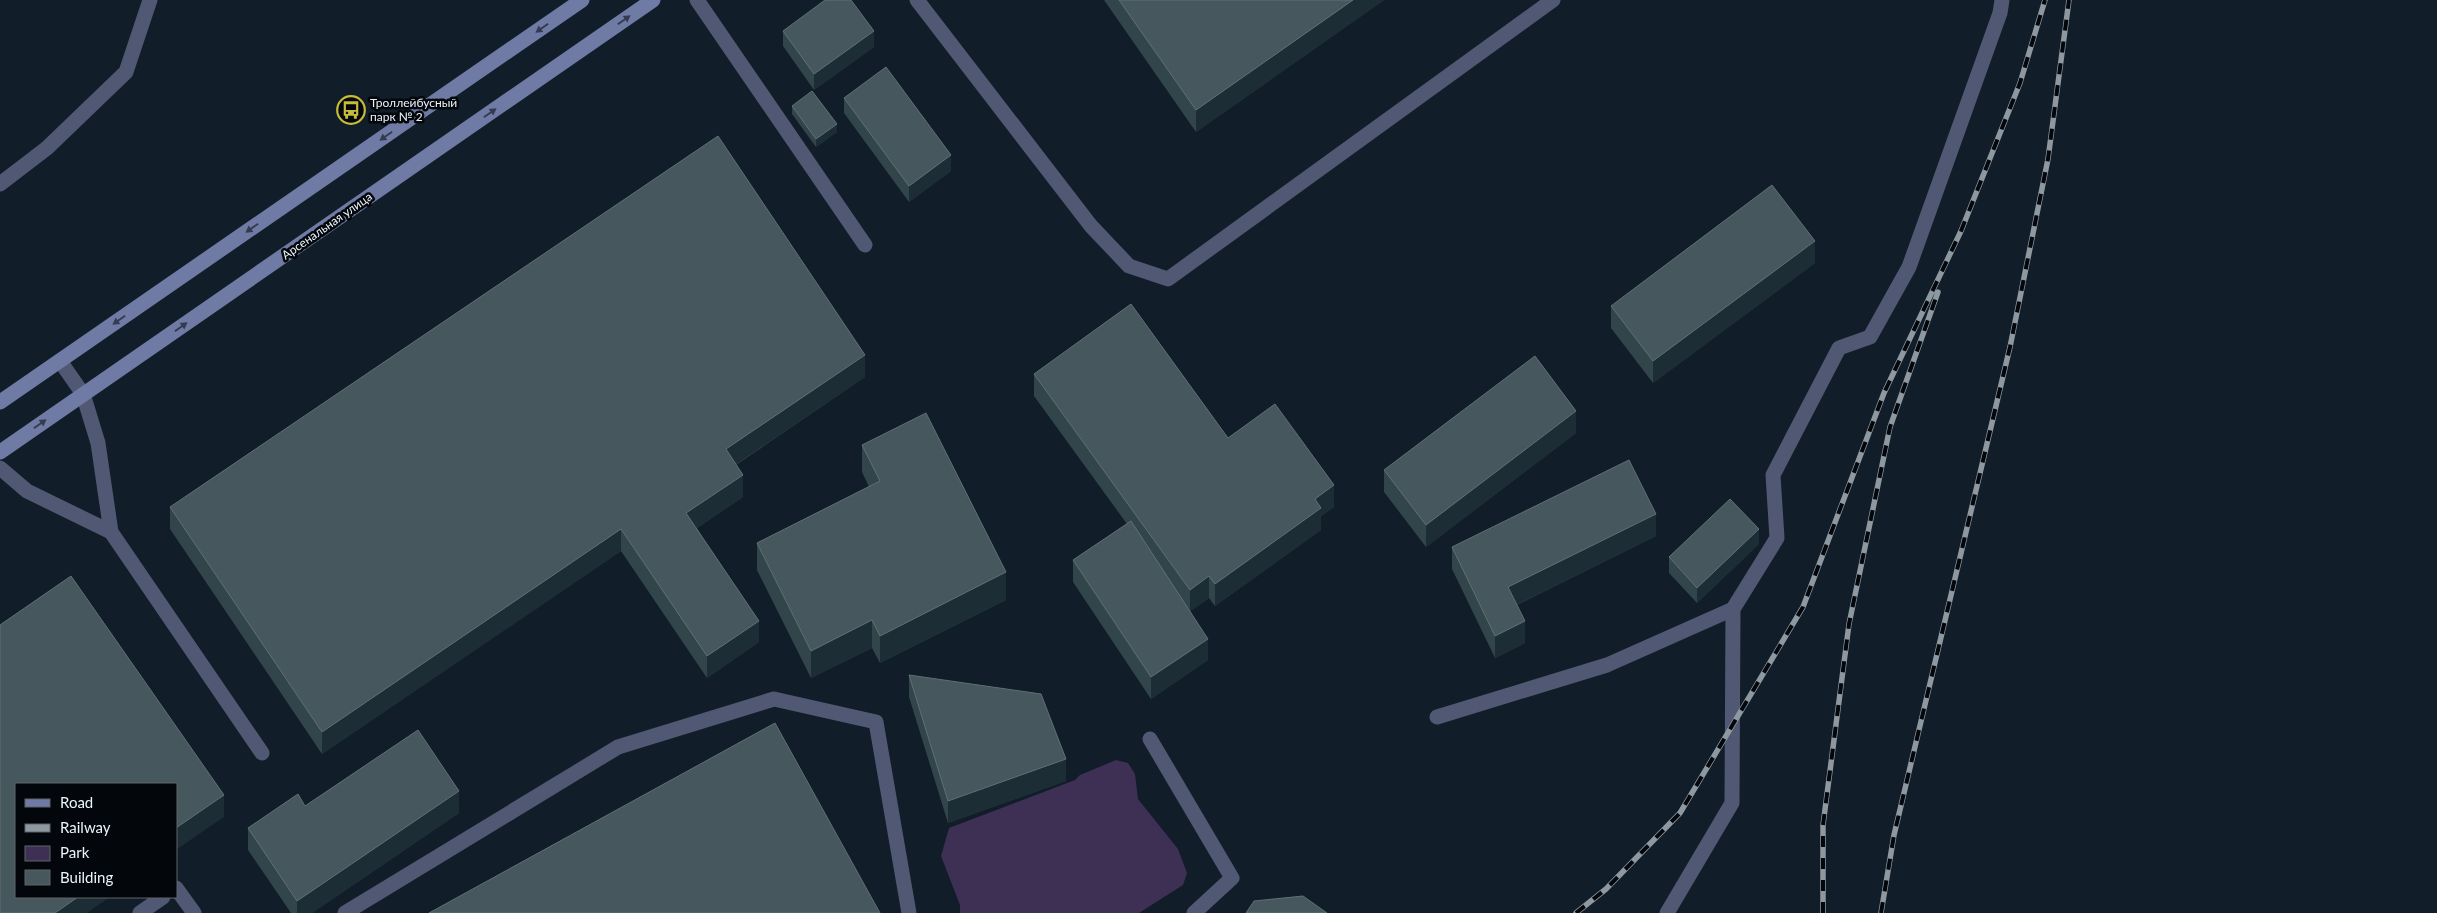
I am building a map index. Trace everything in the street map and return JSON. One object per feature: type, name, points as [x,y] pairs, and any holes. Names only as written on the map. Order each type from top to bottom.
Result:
[{"type":"street","points":[[0,402],[582,0]]},
{"type":"street","name":"Арсенальная улица","points":[[0,452],[653,0]]},
{"type":"lane","points":[[0,184],[47,148],[126,72],[150,0]]},
{"type":"lane","points":[[697,0],[865,245]]},
{"type":"lane","points":[[917,0],[1091,226],[1129,266],[1168,280],[1553,0]]},
{"type":"lane","points":[[1667,913],[1732,803],[1733,609],[1777,538],[1773,475],[1839,348],[1870,337],[1909,267],[2000,13],[2002,0]]},
{"type":"lane","points":[[60,360],[83,394],[98,443],[110,532],[262,753]]},
{"type":"lane","points":[[0,468],[27,491],[110,532]]},
{"type":"lane","points":[[1437,717],[1607,665],[1733,609]]},
{"type":"lane","points":[[345,913],[618,747],[774,699],[876,722],[909,913]]},
{"type":"lane","points":[[1150,739],[1232,878],[1194,913]]},
{"type":"lane","points":[[178,891],[194,913]]},
{"type":"lane","points":[[140,913],[162,898]]},
{"type":"green space","points":[[1116,760],[1128,763],[1135,774],[1138,799],[1178,849],[1187,873],[1183,885],[1139,913],[960,913],[960,905],[941,856],[949,828],[1075,780],[1080,775]]},
{"type":"building","points":[[825,0],[851,0],[874,31],[814,74],[783,31]]},
{"type":"building","points":[[1119,0],[1353,0],[1196,110]]},
{"type":"building","points":[[886,67],[951,155],[909,186],[844,98]]},
{"type":"building","points":[[812,91],[837,124],[816,139],[792,106]]},
{"type":"building","points":[[718,136],[865,355],[726,449],[743,475],[686,513],[759,621],[707,656],[621,529],[322,732],[170,507]]},
{"type":"building","points":[[1772,185],[1815,241],[1653,361],[1611,306]]},
{"type":"building","points":[[1131,304],[1228,438],[1275,404],[1334,485],[1315,499],[1321,508],[1215,584],[1209,576],[1190,590],[1034,374]]},
{"type":"building","points":[[1535,356],[1576,411],[1426,525],[1384,470]]},
{"type":"building","points":[[926,413],[1006,572],[880,636],[872,620],[811,651],[757,543],[880,481],[862,445]]},
{"type":"building","points":[[1629,460],[1656,514],[1508,587],[1525,621],[1495,636],[1452,547]]},
{"type":"building","points":[[1730,499],[1759,529],[1697,588],[1669,557]]},
{"type":"building","points":[[1131,521],[1208,639],[1151,677],[1073,560]]},
{"type":"building","points":[[71,576],[224,795],[178,827],[178,783],[15,783],[15,898],[77,898],[55,913],[0,913],[0,625]]},
{"type":"building","points":[[909,675],[1041,694],[1066,759],[948,801]]},
{"type":"building","points":[[775,723],[880,913],[429,913]]},
{"type":"building","points":[[418,730],[459,791],[297,901],[248,828],[298,794],[305,806]]},
{"type":"building","points":[[1303,896],[1327,913],[1246,913],[1254,901]]},
{"type":"railway","points":[[1576,913],[1606,889],[1680,813],[1803,607],[1884,393],[1961,231],[2020,83],[2045,0]]},
{"type":"railway","points":[[1881,913],[1894,835],[2010,347],[2048,159],[2069,0]]},
{"type":"railway","points":[[1823,913],[1823,825],[1849,624],[1890,427],[1938,292]]},
{"type":"place","name":"Троллейбусный парк № 2","points":[[351,110]]}]
